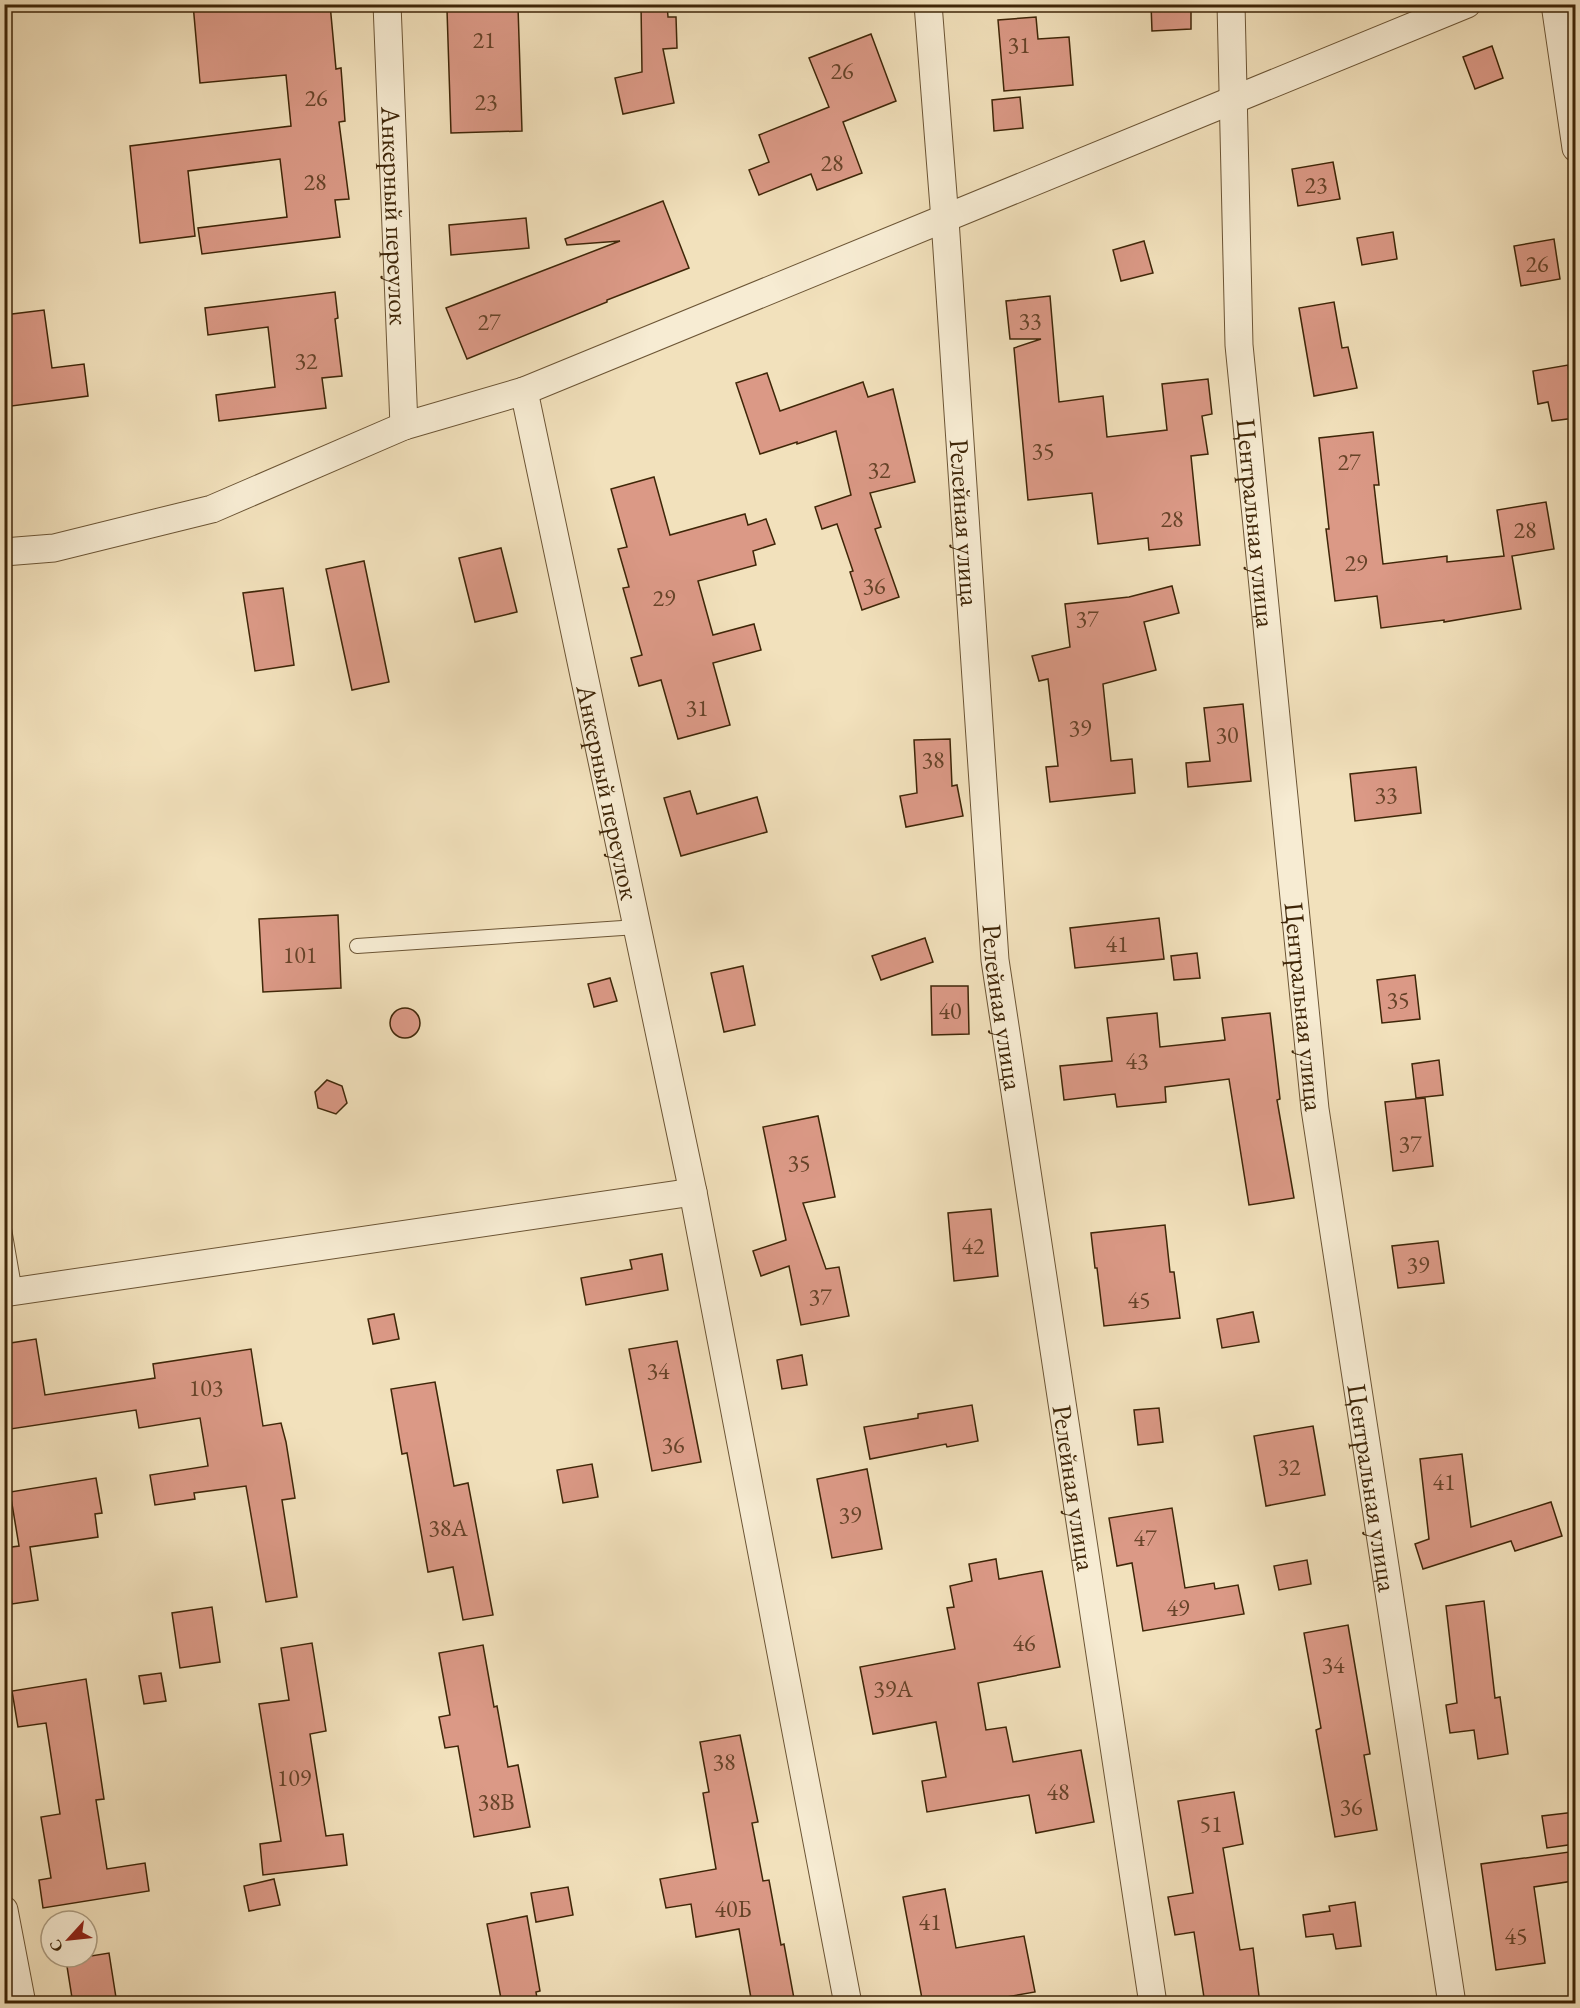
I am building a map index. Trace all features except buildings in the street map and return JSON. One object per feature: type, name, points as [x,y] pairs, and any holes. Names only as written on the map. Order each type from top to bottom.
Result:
[{"type":"street","name":"Анкерный переулок","points":[[387,4],[404,426]]},
{"type":"street","name":"Релейная улица","points":[[928,4],[945,220],[995,960],[1153,2004]]},
{"type":"street","name":"Центральная улица","points":[[1231,4],[1239,345],[1316,1109],[1452,2004]]},
{"type":"street","points":[[4,552],[54,548],[212,509],[404,426],[524,391],[1233,102],[1467,4]]},
{"type":"street","points":[[1555,4],[1575,148]]},
{"type":"street","name":"Анкерный переулок","points":[[524,391],[693,1192],[848,2004]]},
{"type":"street","points":[[10,1292],[693,1192]]},
{"type":"street","points":[[4,1910],[22,2004]]},
{"type":"lane","points":[[357,946],[637,927]]},
{"type":"lane","points":[[4,1229],[10,1292]]}]
